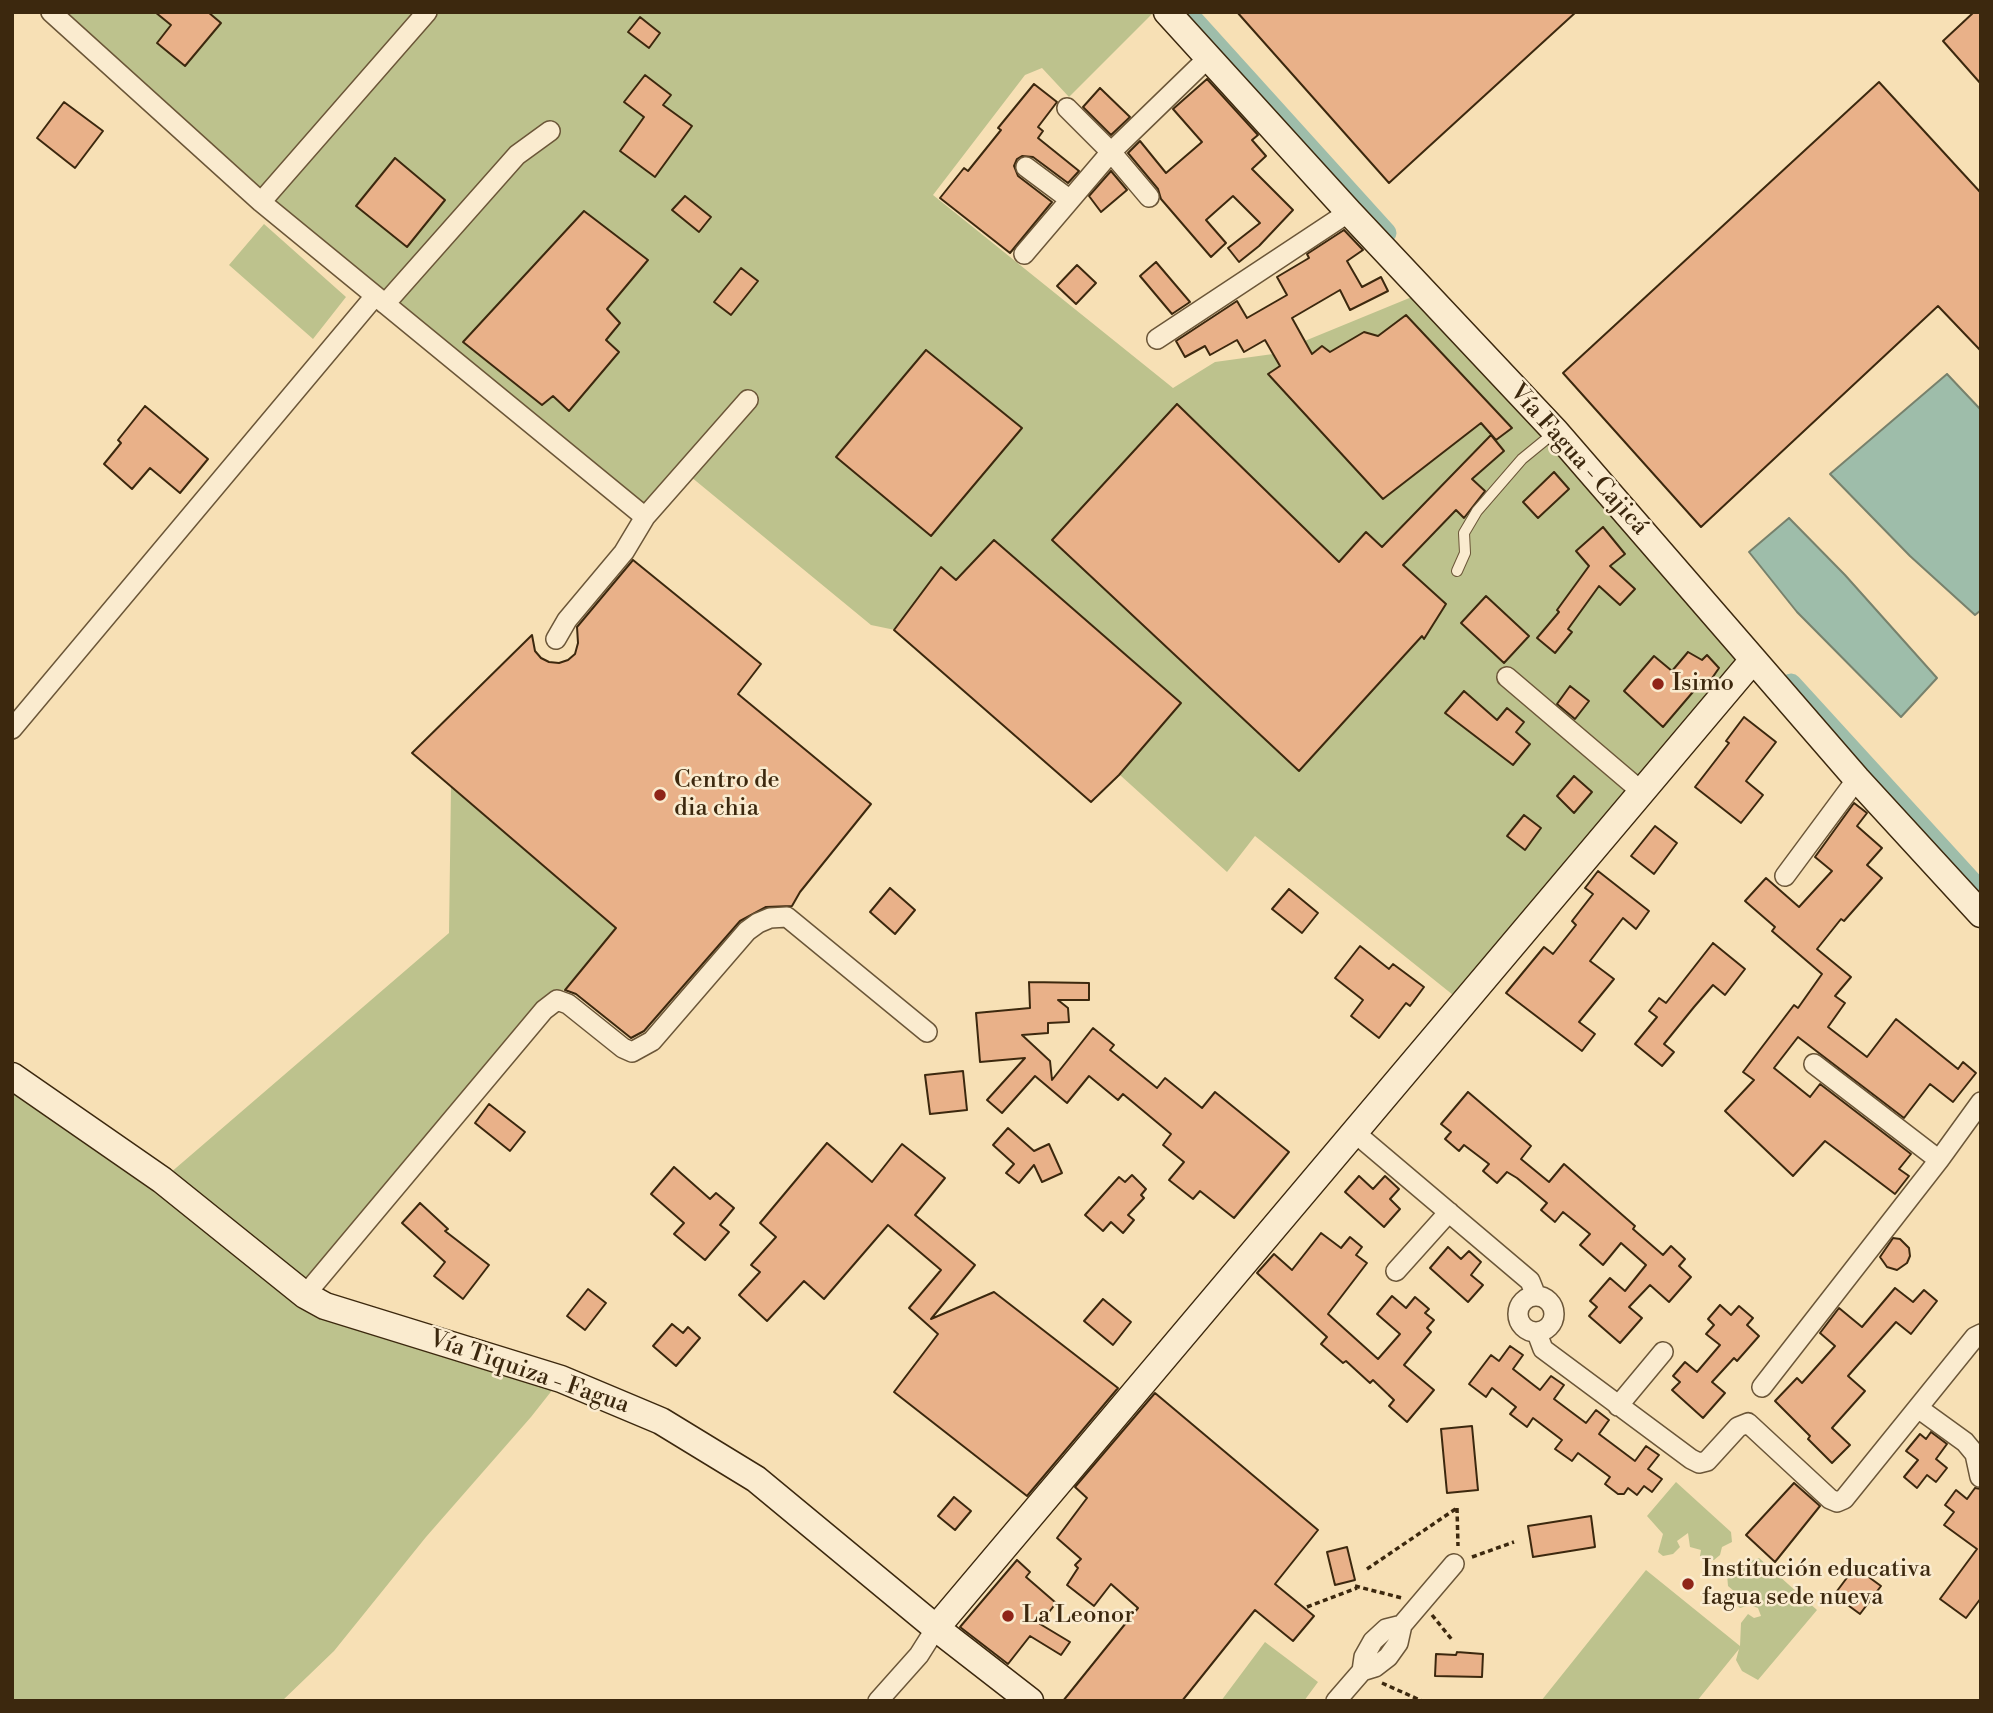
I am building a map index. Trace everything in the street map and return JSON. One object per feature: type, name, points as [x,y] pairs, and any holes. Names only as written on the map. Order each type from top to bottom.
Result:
[{"type":"street","points":[[51,12],[261,202],[645,517]]},
{"type":"street","points":[[261,202],[427,12]]},
{"type":"street","name":"Vía Fagua - Cajicá","points":[[1167,12],[1349,212],[1556,432],[1857,779],[1981,914]]},
{"type":"street","points":[[1024,254],[1111,152],[1209,57]]},
{"type":"street","points":[[1067,108],[1111,152],[1149,197]]},
{"type":"street","points":[[12,729],[380,300],[517,155],[550,131]]},
{"type":"street","points":[[1026,167],[1069,199]]},
{"type":"street","points":[[1157,339],[1349,212]]},
{"type":"street","points":[[556,639],[567,620],[624,552],[645,517],[748,400]]},
{"type":"street","points":[[878,1701],[919,1655],[936,1628],[1753,660]]},
{"type":"street","points":[[1507,677],[1642,792]]},
{"type":"street","points":[[1785,876],[1857,779]]},
{"type":"street","points":[[305,1295],[544,1010],[557,1000],[568,1004],[623,1048],[632,1052],[652,1041],[747,931],[770,918],[787,917],[928,1032]]},
{"type":"street","points":[[1814,1064],[1939,1160]]},
{"type":"street","name":"Vía Tiquiza - Fagua","points":[[12,1076],[162,1180],[305,1295],[325,1306],[561,1379],[661,1421],[771,1490],[936,1628],[1030,1701]]},
{"type":"street","points":[[1762,1387],[1981,1102]]},
{"type":"street","points":[[1354,1132],[1530,1280],[1536,1296],[1548,1300],[1554,1310],[1553,1323],[1549,1328],[1537,1333],[1543,1349],[1699,1463],[1707,1461],[1738,1427],[1748,1423],[1830,1499],[1837,1502],[1844,1499],[1981,1334]]},
{"type":"street","points":[[1396,1271],[1449,1212]]},
{"type":"street","points":[[1618,1406],[1663,1352]]},
{"type":"street","points":[[1918,1408],[1970,1448],[1975,1454],[1980,1477]]},
{"type":"street","points":[[1336,1701],[1362,1671],[1375,1667],[1388,1657],[1398,1643],[1402,1625],[1456,1563]]},
{"type":"lane","points":[[1457,571],[1465,552],[1464,533],[1477,511],[1522,459],[1556,432]]},
{"type":"path","points":[[1367,1569],[1457,1508],[1456,1563],[1514,1542]]},
{"type":"path","points":[[1307,1607],[1357,1587],[1406,1598],[1436,1618],[1453,1641]]},
{"type":"path","points":[[1362,1671],[1372,1679],[1422,1701]]},
{"type":"green space","points":[[51,12],[1154,12],[1069,97],[1042,68],[1025,75],[933,195],[1173,388],[1215,362],[1273,354],[1424,292],[1753,660],[1463,1003],[1255,836],[1227,872],[1120,775],[1091,802],[895,630],[871,625],[685,472],[645,517]]},
{"type":"green space","points":[[264,224],[346,297],[313,339],[229,265]]},
{"type":"green space","points":[[451,787],[616,928],[305,1295],[561,1379],[426,1537],[334,1651],[282,1701],[12,1701],[12,1076],[162,1180],[449,933]]},
{"type":"green space","points":[[1676,1482],[1731,1532],[1732,1542],[1722,1547],[1720,1555],[1714,1560],[1706,1561],[1700,1556],[1701,1550],[1690,1547],[1688,1533],[1677,1541],[1680,1547],[1673,1554],[1663,1556],[1658,1552],[1663,1534],[1647,1516]]},
{"type":"green space","points":[[1759,1558],[1817,1610],[1758,1680],[1742,1671],[1736,1660],[1739,1649],[1697,1701],[1541,1701],[1646,1570],[1740,1646],[1741,1623],[1748,1614],[1754,1618],[1761,1616],[1758,1608],[1750,1605],[1740,1608],[1735,1603],[1735,1592],[1728,1586],[1727,1574],[1729,1568]]},
{"type":"green space","points":[[1265,1642],[1318,1682],[1304,1701],[1221,1701]]},
{"type":"shaded area","points":[[1947,374],[1981,410],[1981,610],[1975,615],[1910,556],[1830,474]]},
{"type":"shaded area","points":[[1789,518],[1845,575],[1937,678],[1901,717],[1797,612],[1749,552]]},
{"type":"building","points":[[155,12],[208,12],[221,23],[185,66],[157,43],[171,25]]},
{"type":"building","points":[[1237,12],[1576,12],[1389,183]]},
{"type":"building","points":[[1974,12],[1981,12],[1981,84],[1943,41]]},
{"type":"building","points":[[640,17],[660,33],[649,48],[628,32]]},
{"type":"building","points":[[645,75],[671,95],[663,105],[692,126],[655,177],[620,151],[644,117],[624,102]]},
{"type":"building","points":[[1207,79],[1258,135],[1252,140],[1266,156],[1252,169],[1293,210],[1259,246],[1239,262],[1228,248],[1260,223],[1233,196],[1206,220],[1226,243],[1211,257],[1161,199],[1158,189],[1128,153],[1140,141],[1166,173],[1202,142],[1173,109]]},
{"type":"building","points":[[1879,82],[1981,193],[1981,351],[1938,306],[1701,527],[1563,373]]},
{"type":"building","points":[[1034,84],[1057,102],[1038,127],[1043,131],[1038,138],[1079,171],[1068,183],[1033,157],[1022,156],[1017,159],[1014,166],[1018,176],[1052,202],[1010,253],[940,198],[964,168],[968,171]]},
{"type":"building","points":[[1100,88],[1130,117],[1111,135],[1083,107]]},
{"type":"building","points":[[64,102],[103,131],[75,168],[37,138]]},
{"type":"building","points":[[395,158],[445,200],[407,247],[356,206]]},
{"type":"building","points":[[1111,171],[1127,190],[1101,212],[1089,196]]},
{"type":"building","points":[[685,196],[711,217],[699,232],[672,210]]},
{"type":"building","points":[[584,211],[648,260],[607,309],[620,323],[606,340],[619,352],[569,411],[553,396],[542,405],[463,342]]},
{"type":"building","points":[[1344,230],[1363,250],[1347,261],[1362,287],[1381,277],[1388,291],[1350,310],[1340,290],[1292,318],[1312,354],[1322,346],[1330,352],[1364,332],[1378,336],[1406,315],[1512,428],[1496,440],[1481,423],[1383,499],[1268,374],[1280,366],[1265,340],[1244,352],[1237,340],[1210,355],[1205,346],[1185,357],[1176,341],[1237,301],[1247,318],[1287,295],[1277,277],[1309,258],[1307,254]]},
{"type":"building","points":[[1156,262],[1190,302],[1172,314],[1140,276]]},
{"type":"building","points":[[1077,265],[1096,283],[1076,304],[1057,286]]},
{"type":"building","points":[[741,268],[758,281],[731,315],[714,302]]},
{"type":"building","points":[[926,350],[1022,428],[931,536],[836,457]]},
{"type":"building","points":[[1177,404],[1339,562],[1366,532],[1382,547],[1491,435],[1504,451],[1472,479],[1485,491],[1464,518],[1456,510],[1403,565],[1446,604],[1424,639],[1422,636],[1299,771],[1052,540]]},
{"type":"building","points":[[145,406],[208,459],[180,493],[150,468],[132,489],[104,464],[121,443],[118,440]]},
{"type":"building","points":[[1554,472],[1569,489],[1538,518],[1523,502]]},
{"type":"building","points":[[1603,527],[1625,554],[1610,566],[1635,589],[1620,605],[1599,586],[1568,629],[1572,632],[1555,653],[1537,638],[1559,612],[1557,610],[1589,566],[1576,551]]},
{"type":"building","points":[[994,540],[1181,703],[1119,775],[1091,802],[894,630],[941,567],[956,580]]},
{"type":"building","name":"Centro de dia chia","points":[[633,560],[761,664],[738,694],[871,804],[800,892],[792,906],[766,907],[740,921],[644,1031],[631,1038],[576,994],[565,990],[616,928],[412,753],[532,635],[535,651],[549,662],[559,663],[575,654],[578,643],[577,627]]},
{"type":"building","points":[[1486,596],[1529,636],[1504,663],[1461,623]]},
{"type":"building","name":"Isimo","points":[[1688,652],[1702,660],[1707,655],[1719,668],[1708,684],[1704,679],[1663,727],[1624,691],[1654,656],[1672,671]]},
{"type":"building","points":[[1570,686],[1589,701],[1575,719],[1557,704]]},
{"type":"building","points":[[1464,691],[1497,720],[1507,708],[1524,722],[1516,732],[1530,744],[1513,765],[1445,713]]},
{"type":"building","points":[[1744,717],[1776,742],[1746,781],[1763,795],[1741,823],[1695,787],[1729,743],[1726,741]]},
{"type":"building","points":[[1574,776],[1592,792],[1574,813],[1557,796]]},
{"type":"building","points":[[1854,803],[1867,813],[1857,826],[1882,848],[1867,865],[1882,878],[1844,921],[1841,919],[1817,949],[1851,977],[1835,996],[1845,1003],[1828,1027],[1867,1057],[1896,1019],[1958,1069],[1963,1062],[1976,1073],[1953,1102],[1930,1084],[1904,1118],[1798,1037],[1774,1068],[1810,1097],[1820,1084],[1911,1154],[1899,1169],[1909,1176],[1895,1194],[1825,1141],[1793,1176],[1725,1111],[1754,1080],[1743,1072],[1794,1005],[1798,1008],[1822,974],[1772,931],[1775,927],[1745,901],[1766,878],[1799,907],[1832,871],[1815,857]]},
{"type":"building","points":[[1524,815],[1541,828],[1525,850],[1507,836]]},
{"type":"building","points":[[1655,826],[1677,843],[1654,874],[1631,856]]},
{"type":"building","points":[[1598,871],[1649,911],[1636,929],[1623,918],[1590,961],[1614,979],[1579,1022],[1595,1034],[1582,1051],[1506,993],[1544,947],[1553,954],[1576,925],[1572,921],[1593,894],[1585,888]]},
{"type":"building","points":[[890,888],[915,910],[895,934],[870,912]]},
{"type":"building","points":[[1289,889],[1318,913],[1302,933],[1272,909]]},
{"type":"building","points":[[1713,943],[1745,969],[1725,995],[1713,985],[1694,1007],[1664,1044],[1674,1052],[1662,1066],[1635,1044],[1657,1017],[1649,1011],[1659,998],[1666,1003]]},
{"type":"building","points":[[1360,946],[1389,969],[1393,964],[1424,987],[1410,1006],[1406,1003],[1379,1038],[1351,1016],[1363,1000],[1335,978]]},
{"type":"building","points":[[1029,982],[1089,983],[1089,1000],[1058,1000],[1068,1008],[1069,1022],[1048,1023],[1048,1033],[1022,1035],[1050,1061],[1052,1080],[1093,1028],[1114,1045],[1110,1050],[1157,1088],[1165,1078],[1202,1108],[1215,1092],[1289,1152],[1234,1218],[1200,1191],[1193,1199],[1169,1180],[1184,1162],[1163,1145],[1171,1134],[1123,1094],[1118,1100],[1089,1076],[1067,1103],[1035,1076],[1002,1113],[987,1100],[1025,1058],[980,1062],[976,1013],[1030,1008]]},
{"type":"building","points":[[963,1071],[967,1110],[930,1114],[925,1075]]},
{"type":"building","points":[[1468,1092],[1531,1146],[1521,1159],[1549,1182],[1564,1164],[1635,1226],[1633,1229],[1663,1255],[1671,1246],[1685,1259],[1679,1266],[1691,1277],[1669,1302],[1650,1285],[1629,1307],[1642,1318],[1620,1343],[1589,1316],[1597,1307],[1590,1301],[1610,1278],[1625,1291],[1646,1265],[1621,1243],[1603,1265],[1580,1245],[1590,1234],[1563,1212],[1555,1222],[1541,1210],[1547,1203],[1517,1178],[1507,1172],[1497,1183],[1483,1171],[1489,1164],[1464,1145],[1459,1151],[1445,1139],[1451,1132],[1441,1124]]},
{"type":"building","points":[[489,1104],[525,1132],[510,1151],[475,1123]]},
{"type":"building","points":[[1008,1128],[1034,1151],[1049,1144],[1062,1173],[1042,1182],[1034,1165],[1019,1183],[1006,1173],[1014,1164],[993,1145]]},
{"type":"building","points":[[827,1143],[872,1182],[902,1144],[945,1178],[915,1215],[975,1265],[931,1319],[994,1292],[1118,1388],[1027,1496],[894,1392],[938,1334],[909,1308],[941,1270],[888,1225],[824,1299],[804,1281],[767,1321],[739,1295],[760,1272],[751,1265],[776,1237],[760,1223]]},
{"type":"building","points":[[674,1167],[710,1199],[716,1193],[734,1208],[720,1225],[729,1232],[705,1260],[674,1234],[684,1223],[651,1194]]},
{"type":"building","points":[[1132,1175],[1146,1189],[1141,1195],[1144,1198],[1128,1215],[1134,1220],[1123,1233],[1111,1222],[1103,1231],[1085,1215],[1119,1177],[1125,1182]]},
{"type":"building","points":[[1359,1176],[1373,1189],[1385,1176],[1399,1189],[1390,1199],[1400,1209],[1384,1227],[1345,1192]]},
{"type":"building","points":[[420,1203],[448,1229],[445,1231],[489,1265],[463,1299],[434,1276],[445,1262],[402,1223]]},
{"type":"building","points":[[1321,1233],[1341,1248],[1350,1237],[1362,1247],[1356,1255],[1367,1263],[1328,1314],[1378,1359],[1400,1334],[1377,1314],[1392,1296],[1406,1308],[1415,1297],[1429,1309],[1425,1313],[1434,1320],[1427,1328],[1431,1332],[1404,1365],[1434,1390],[1407,1422],[1389,1406],[1394,1400],[1373,1380],[1370,1383],[1346,1361],[1343,1363],[1321,1344],[1327,1337],[1257,1273],[1274,1254],[1292,1270]]},
{"type":"building","points":[[1893,1238],[1900,1239],[1909,1248],[1910,1256],[1907,1263],[1897,1270],[1887,1267],[1880,1257]]},
{"type":"building","points":[[1448,1247],[1461,1259],[1469,1251],[1481,1262],[1471,1275],[1483,1285],[1468,1302],[1430,1268]]},
{"type":"building","points":[[1895,1288],[1913,1302],[1924,1290],[1937,1301],[1911,1334],[1896,1322],[1848,1376],[1865,1391],[1832,1428],[1850,1445],[1832,1463],[1775,1401],[1797,1378],[1802,1383],[1835,1346],[1820,1333],[1839,1308],[1862,1327]]},
{"type":"building","points":[[588,1289],[606,1303],[585,1330],[567,1316]]},
{"type":"building","points":[[1103,1299],[1131,1322],[1113,1345],[1084,1321]]},
{"type":"building","points":[[1720,1305],[1731,1315],[1739,1306],[1753,1318],[1747,1325],[1759,1336],[1737,1361],[1734,1358],[1712,1382],[1725,1393],[1703,1418],[1672,1390],[1680,1382],[1673,1376],[1685,1362],[1697,1372],[1720,1345],[1706,1334],[1714,1325],[1708,1319]]},
{"type":"building","points":[[672,1324],[683,1333],[688,1327],[700,1338],[676,1366],[653,1346]]},
{"type":"building","points":[[1510,1346],[1523,1355],[1513,1369],[1540,1390],[1551,1376],[1564,1385],[1554,1399],[1586,1423],[1596,1410],[1609,1420],[1599,1434],[1635,1461],[1646,1446],[1659,1455],[1648,1469],[1662,1479],[1652,1492],[1644,1486],[1637,1495],[1628,1488],[1624,1494],[1618,1494],[1605,1484],[1610,1477],[1578,1453],[1572,1461],[1555,1449],[1562,1440],[1533,1418],[1527,1427],[1510,1414],[1516,1407],[1492,1388],[1486,1397],[1469,1384],[1491,1355],[1499,1361]]},
{"type":"building","points":[[1155,1393],[1318,1530],[1275,1584],[1314,1616],[1293,1641],[1255,1610],[1182,1701],[1063,1701],[1138,1608],[1111,1584],[1094,1606],[1067,1585],[1078,1568],[1075,1565],[1081,1559],[1057,1538],[1087,1498],[1075,1487]]},
{"type":"building","points":[[1472,1426],[1478,1490],[1447,1493],[1441,1429]]},
{"type":"building","points":[[1931,1432],[1947,1444],[1936,1459],[1947,1468],[1936,1482],[1927,1475],[1917,1488],[1904,1477],[1918,1460],[1906,1451],[1920,1434],[1926,1439]]},
{"type":"building","points":[[1794,1483],[1820,1506],[1775,1562],[1746,1535]]},
{"type":"building","points":[[1975,1488],[1981,1489],[1981,1598],[1966,1618],[1940,1599],[1977,1549],[1944,1525],[1954,1512],[1945,1505],[1956,1490],[1967,1499]]},
{"type":"building","points":[[954,1497],[971,1511],[955,1530],[938,1516]]},
{"type":"building","points":[[1591,1516],[1595,1547],[1533,1557],[1528,1526]]},
{"type":"building","points":[[1347,1547],[1355,1580],[1335,1585],[1327,1552]]},
{"type":"building","name":"La Leonor","points":[[1017,1560],[1030,1572],[1026,1577],[1056,1603],[1040,1624],[1070,1642],[1061,1655],[1030,1636],[1008,1664],[960,1627]]},
{"type":"building","points":[[1855,1567],[1881,1586],[1860,1614],[1834,1595]]},
{"type":"building","points":[[1457,1652],[1483,1654],[1482,1677],[1435,1676],[1436,1654],[1456,1655]]},
{"type":"waterway","points":[[1186,12],[1386,233]]},
{"type":"waterway","points":[[1791,684],[1981,892]]},
{"type":"place","name":"Isimo","points":[[1658,684]]},
{"type":"place","name":"Centro de dia chia","points":[[660,795]]},
{"type":"place","name":"Institución educativa fagua sede nueva","points":[[1688,1584]]},
{"type":"place","name":"La Leonor","points":[[1008,1616]]}]
